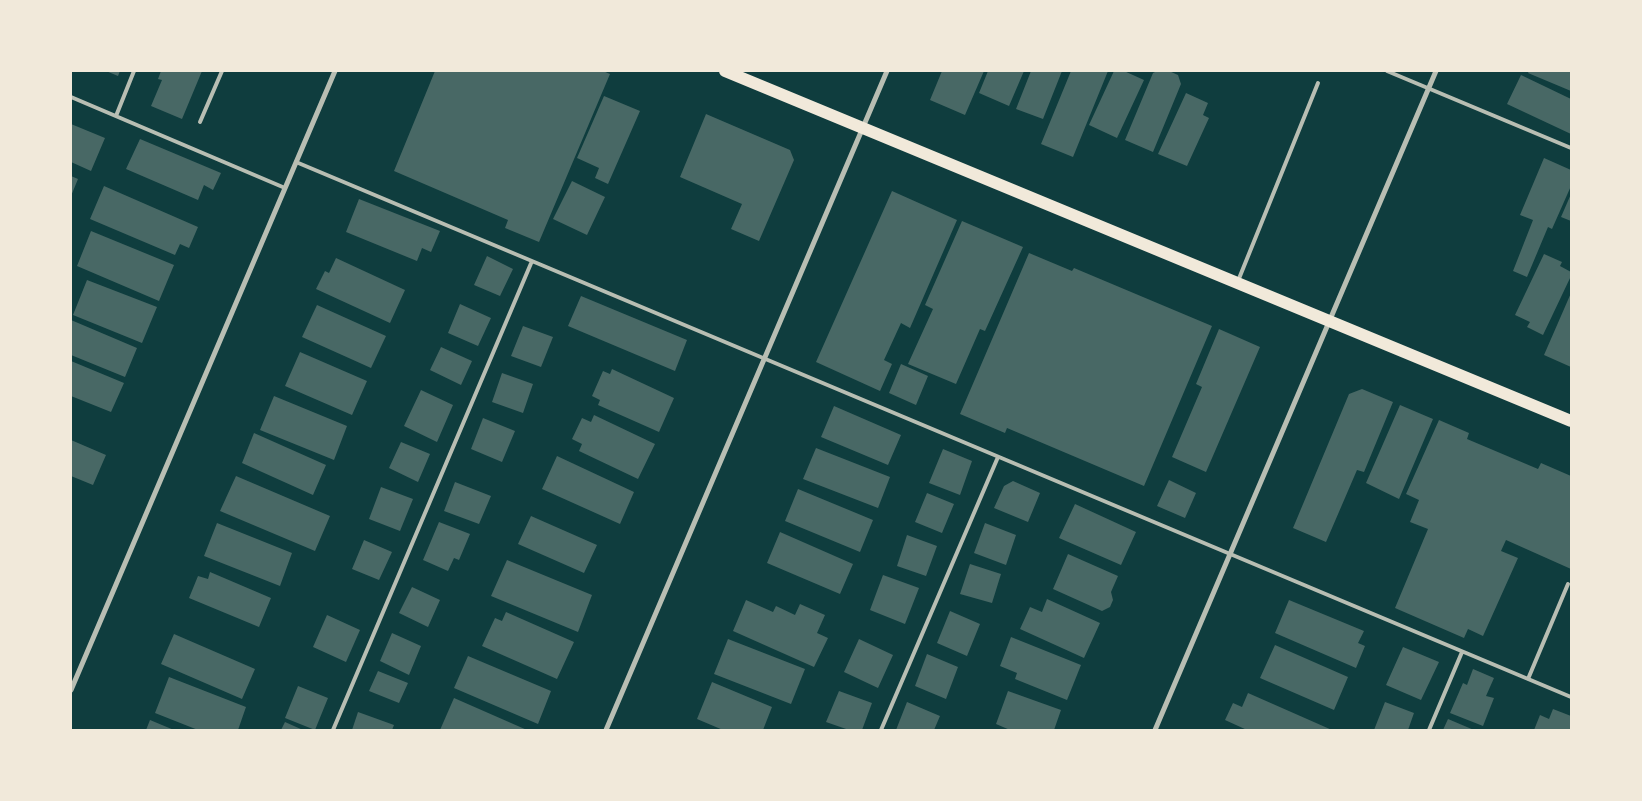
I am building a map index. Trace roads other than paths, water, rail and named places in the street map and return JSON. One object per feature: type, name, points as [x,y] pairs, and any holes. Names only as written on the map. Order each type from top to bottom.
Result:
[{"type":"main road","points":[[725,71],[1571,421]]},
{"type":"street","points":[[71,690],[335,71]]},
{"type":"street","points":[[606,730],[887,71]]},
{"type":"street","points":[[1155,730],[1436,71]]},
{"type":"lane","points":[[116,116],[134,71]]},
{"type":"lane","points":[[200,122],[222,71]]},
{"type":"lane","points":[[1386,71],[1571,148]]},
{"type":"lane","points":[[1238,283],[1318,83]]},
{"type":"lane","points":[[71,97],[285,188]]},
{"type":"lane","points":[[296,162],[1571,697]]},
{"type":"lane","points":[[333,730],[532,261]]},
{"type":"lane","points":[[881,730],[998,457]]},
{"type":"lane","points":[[1528,679],[1568,584]]},
{"type":"lane","points":[[1429,730],[1462,652]]}]
